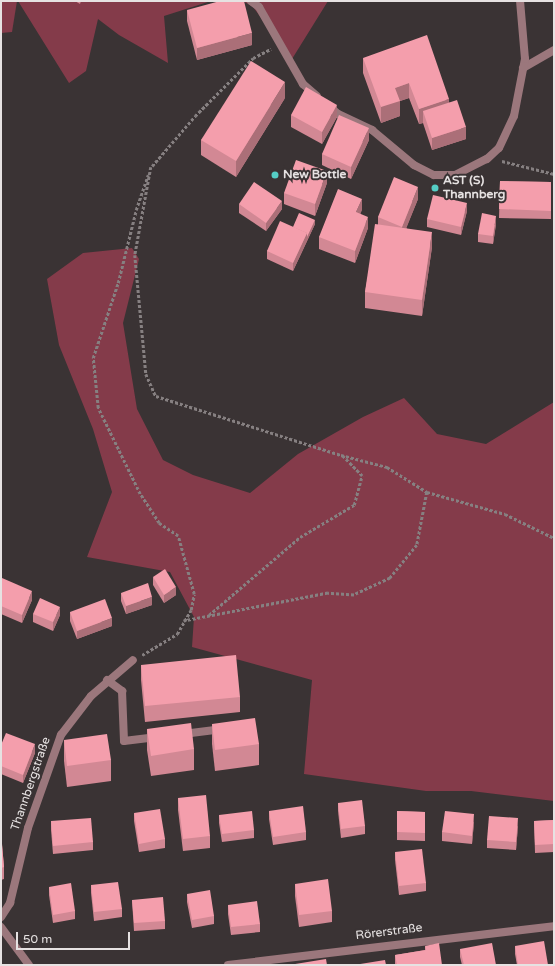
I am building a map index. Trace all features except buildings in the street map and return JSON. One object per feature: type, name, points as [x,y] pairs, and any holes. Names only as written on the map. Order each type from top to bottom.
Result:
[{"type":"street","points":[[251,1],[258,8],[303,84],[338,114],[372,130],[414,165],[434,175],[455,175],[487,158],[499,148],[507,135],[514,116],[523,68],[520,1]]},
{"type":"street","points":[[523,68],[554,50]]},
{"type":"street","name":"Thannbergstraße","points":[[1,917],[10,903],[28,828],[61,735],[107,680],[133,660]]},
{"type":"street","points":[[107,680],[122,691],[124,741],[234,728]]},
{"type":"street","name":"Rörerstraße","points":[[228,965],[554,926]]},
{"type":"street","points":[[1,927],[29,965]]},
{"type":"path","points":[[133,660],[177,634],[191,610],[194,594],[178,536],[159,523],[140,494],[98,408],[93,358],[118,283],[136,210],[151,167],[195,116],[253,58],[281,45]]},
{"type":"path","points":[[487,158],[554,174]]},
{"type":"path","points":[[151,167],[135,255],[146,374],[156,396],[341,455],[387,467],[427,492],[505,514],[554,538]]},
{"type":"path","points":[[209,615],[300,537],[354,505],[362,476],[341,455]]},
{"type":"path","points":[[184,621],[209,615],[234,613],[328,593],[354,595],[390,578],[417,545],[427,492]]},
{"type":"shaded area","points":[[1,1],[17,1],[12,32],[1,33]]},
{"type":"shaded area","points":[[18,1],[211,1],[164,16],[168,63],[119,35],[98,19],[86,71],[69,83]]},
{"type":"shaded area","points":[[243,1],[328,1],[292,59],[253,7]]},
{"type":"shaded area","points":[[132,248],[139,259],[123,323],[137,409],[163,460],[193,475],[250,493],[298,454],[363,417],[404,398],[437,434],[486,444],[554,402],[554,801],[471,791],[426,791],[304,774],[312,680],[192,647],[194,617],[170,572],[87,557],[112,492],[93,429],[59,345],[47,279],[83,253]]},
{"type":"place","name":"New Bottle","points":[[275,175]]},
{"type":"place","name":"AST (S) Thannberg","points":[[435,188]]}]
